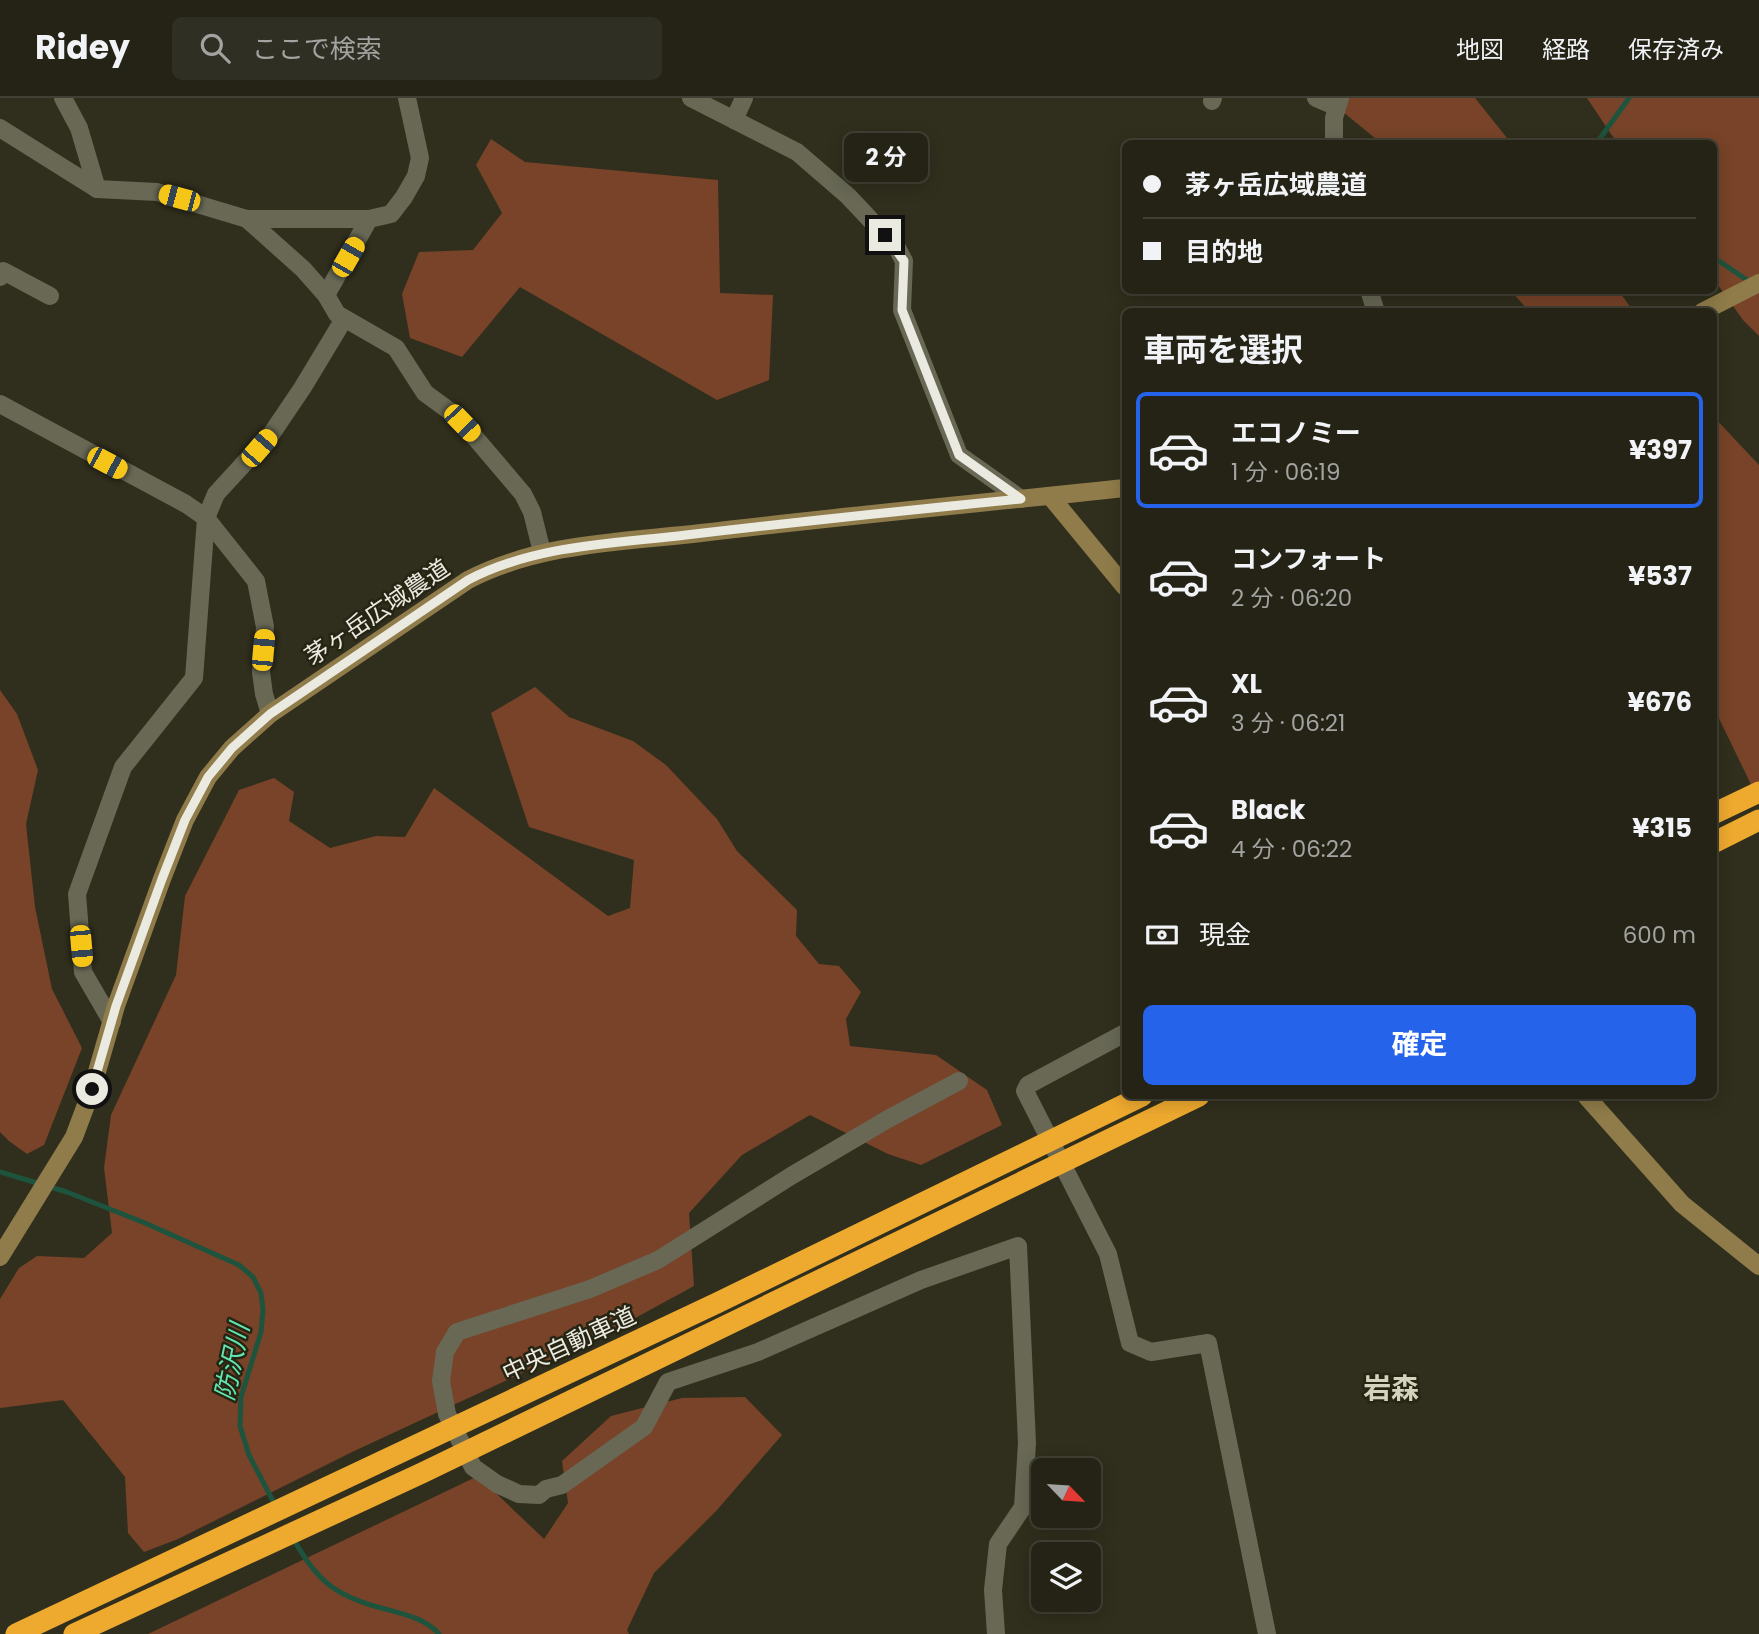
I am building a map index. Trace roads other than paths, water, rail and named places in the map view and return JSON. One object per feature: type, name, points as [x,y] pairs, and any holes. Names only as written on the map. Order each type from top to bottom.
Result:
[{"type":"highway","points":[[1717,812],[1759,792]]},
{"type":"highway","points":[[1717,841],[1759,820]]},
{"type":"highway","name":"中央自動車道","points":[[16,1634],[717,1303],[1136,1099]]},
{"type":"highway","name":"中央自動車道","points":[[74,1634],[475,1447],[1193,1099]]},
{"type":"street","points":[[63,98],[79,128],[97,189]]},
{"type":"street","points":[[0,128],[97,189],[157,192],[247,219],[369,219],[391,214],[416,176],[420,158],[407,98]]},
{"type":"street","points":[[691,98],[797,152],[848,196],[897,248],[904,261],[902,310],[959,455],[1021,499]]},
{"type":"street","points":[[734,120],[744,98]]},
{"type":"street","points":[[1316,98],[1338,102],[1334,118],[1334,140]]},
{"type":"street","points":[[247,219],[303,269],[326,295],[337,314],[396,348],[425,393],[451,412],[523,494],[532,512],[542,552]]},
{"type":"street","points":[[326,295],[369,219]]},
{"type":"street","points":[[0,277],[3,271],[50,296]]},
{"type":"street","points":[[1710,308],[1759,283]]},
{"type":"street","points":[[112,1022],[83,972],[77,894],[122,767],[194,678],[206,518],[216,494],[272,433],[344,319]]},
{"type":"street","points":[[0,404],[186,504],[206,518],[256,581],[265,627],[261,672],[270,714]]},
{"type":"street","name":"茅ヶ岳広域農道","points":[[0,1257],[74,1137],[112,1022],[185,820],[208,777],[232,748],[270,714],[468,580],[491,568],[542,552],[808,520],[1122,488]]},
{"type":"street","points":[[1050,496],[1122,583]]},
{"type":"street","points":[[1122,1035],[1028,1084],[1025,1091],[1108,1254],[1130,1343],[1152,1352],[1208,1343],[1267,1634]]},
{"type":"street","points":[[959,1081],[791,1176],[658,1260],[590,1289],[457,1332],[445,1352],[441,1381],[447,1415],[473,1467],[497,1484],[519,1494],[539,1495],[546,1489],[562,1485],[644,1427],[668,1382],[758,1352],[921,1280],[1018,1246],[1027,1443],[1023,1507],[998,1544],[993,1590],[996,1634]]},
{"type":"street","points":[[1589,1099],[1682,1204],[1759,1266]]},
{"type":"waterway","points":[[1599,140],[1629,98]]},
{"type":"waterway","points":[[1717,260],[1750,282]]},
{"type":"waterway","name":"防沢川","points":[[0,1172],[67,1192],[145,1223],[239,1265],[253,1277],[261,1293],[263,1310],[261,1332],[241,1397],[240,1426],[249,1455],[275,1505]]},
{"type":"waterway","name":"防沢川","points":[[293,1538],[311,1566],[330,1586],[354,1599],[428,1624],[439,1634]]},
{"type":"district","name":"岩森","points":[[1391,1388]]}]
